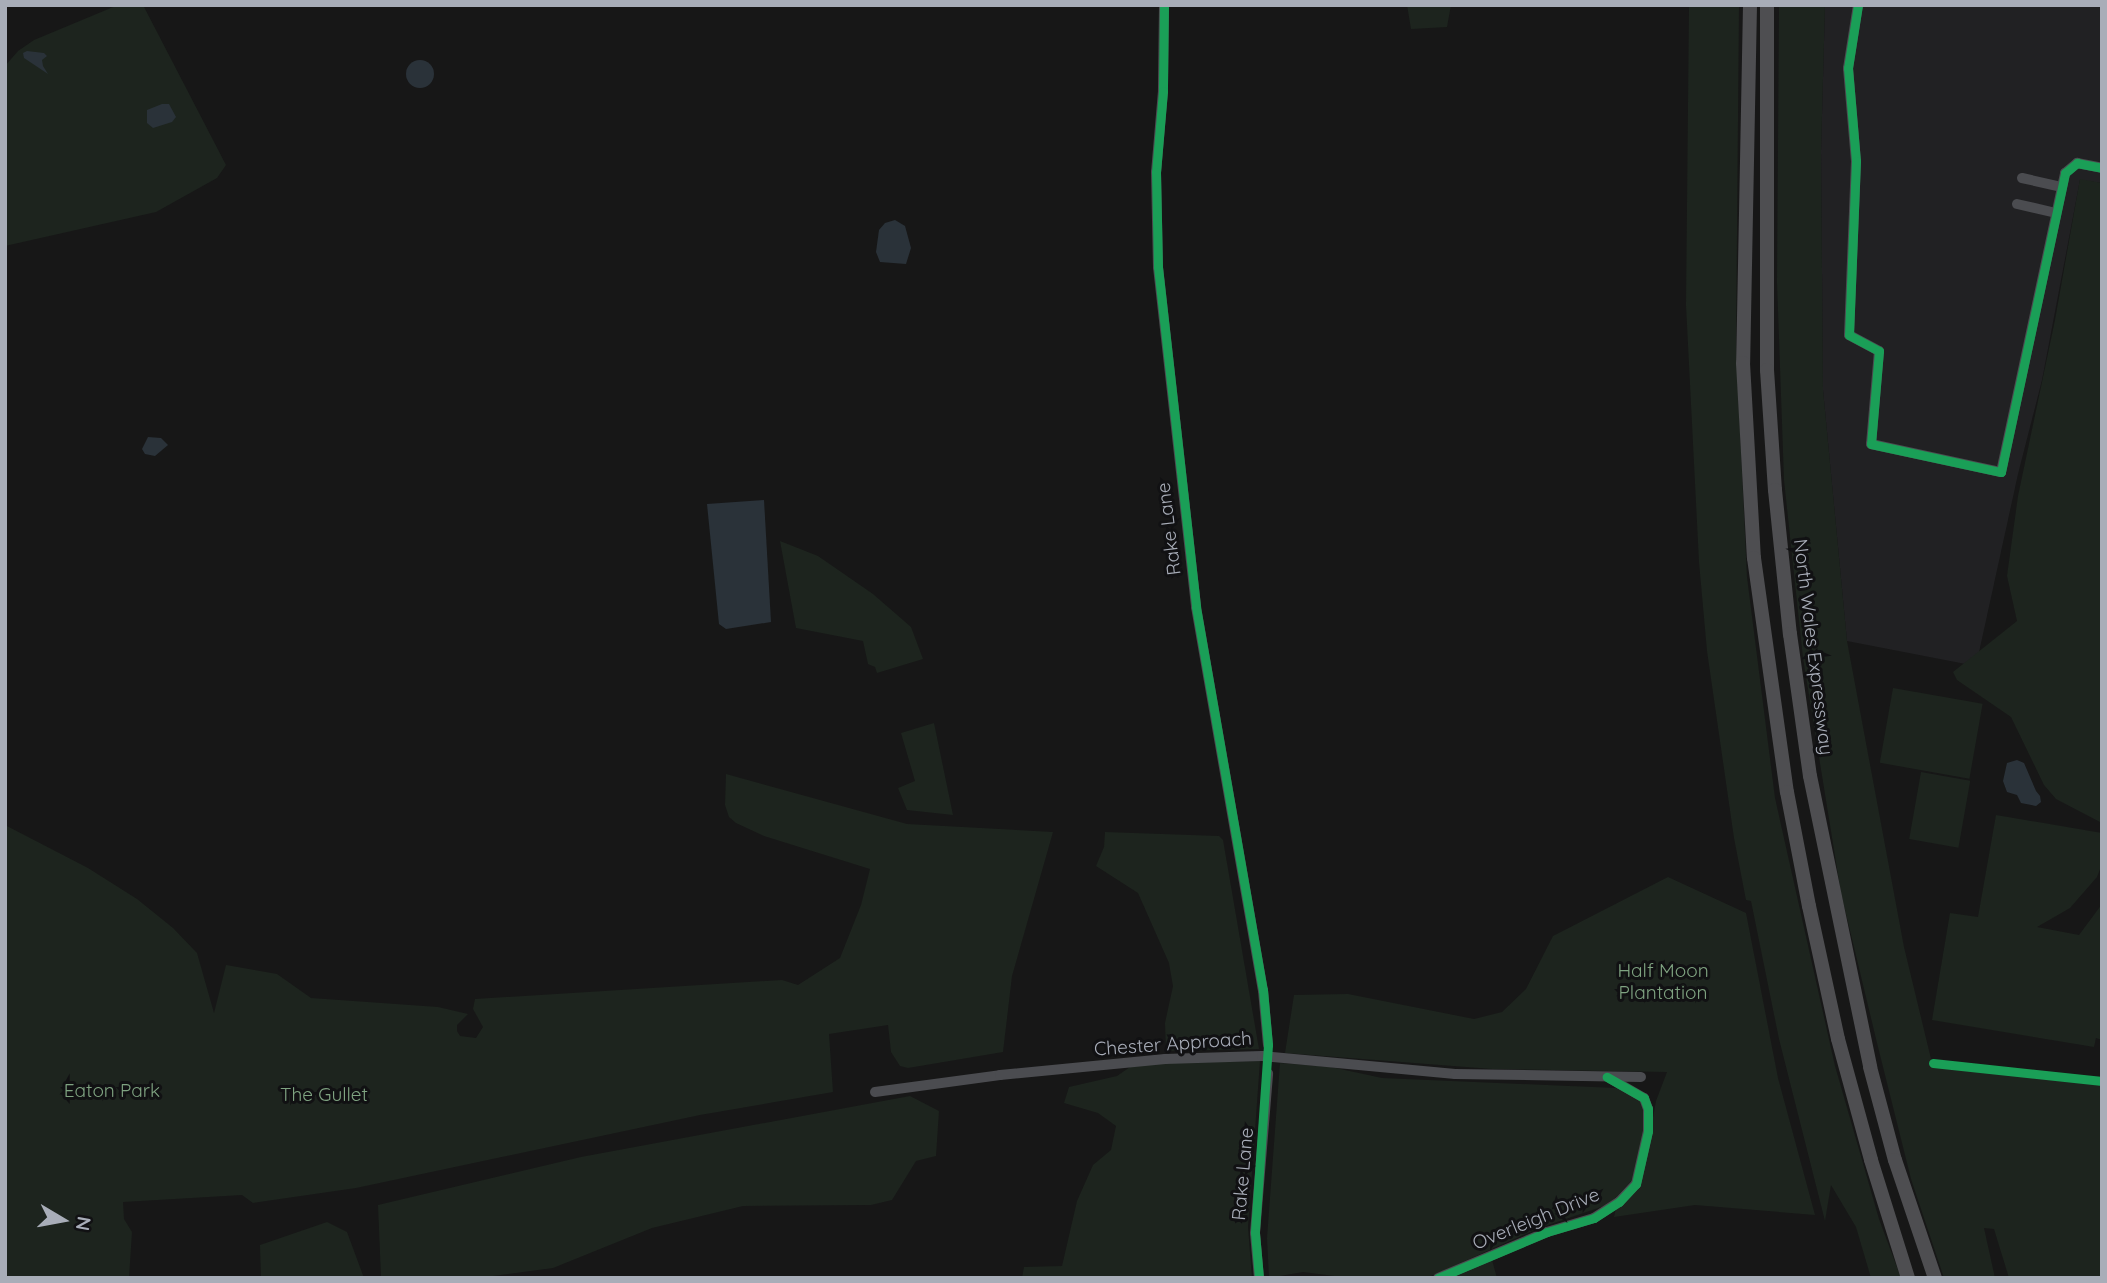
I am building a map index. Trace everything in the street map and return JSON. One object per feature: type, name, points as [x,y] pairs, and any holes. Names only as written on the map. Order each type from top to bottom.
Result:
[{"type":"highway","points":[[1750,5],[1743,363],[1755,558],[1787,792],[1809,906],[1838,1039],[1871,1160],[1908,1278]]},
{"type":"highway","name":"North Wales Expressway","points":[[1767,5],[1767,370],[1775,490],[1790,634],[1810,776],[1870,1067],[1895,1160],[1935,1278]]},
{"type":"street","name":"Rake Lane","points":[[1164,5],[1163,91],[1156,172],[1160,280],[1196,607],[1263,990],[1268,1045]]},
{"type":"street","points":[[1858,5],[1848,68],[1856,161],[1849,335],[1880,351],[1871,444],[2001,472],[2062,187],[2070,167],[2077,163],[2102,168]]},
{"type":"street","points":[[2022,178],[2062,187]]},
{"type":"street","points":[[2017,204],[2056,213]]},
{"type":"street","name":"Chester Approach","points":[[875,1092],[1000,1075],[1165,1059],[1262,1056],[1455,1074],[1641,1077]]},
{"type":"street","name":"Rake Lane","points":[[1259,1278],[1255,1233],[1268,1074]]},
{"type":"street","name":"Overleigh Drive","points":[[1438,1278],[1547,1232],[1594,1218],[1619,1202],[1636,1184],[1648,1130],[1648,1109],[1644,1098],[1607,1077]]},
{"type":"shaded area","points":[[1825,5],[2102,5],[2102,183],[2080,180],[2042,380],[2018,474],[1976,666],[1847,641],[1823,390],[1821,151]]},
{"type":"shaded area","points":[[23,53],[44,53],[47,56],[42,60],[48,74],[24,58]]},
{"type":"shaded area","points":[[420,60],[430,64],[434,74],[430,84],[420,88],[410,84],[406,74],[410,64]]},
{"type":"shaded area","points":[[169,104],[176,117],[172,122],[153,128],[147,123],[147,110]]},
{"type":"shaded area","points":[[895,220],[905,226],[911,248],[906,264],[880,262],[876,252],[879,230],[885,223]]},
{"type":"shaded area","points":[[148,437],[161,438],[168,445],[155,456],[145,454],[142,449]]},
{"type":"shaded area","points":[[764,500],[771,622],[726,629],[719,624],[707,504]]},
{"type":"shaded area","points":[[2017,760],[2024,763],[2040,796],[2041,802],[2036,806],[2021,803],[2017,795],[2007,792],[2003,781],[2007,763]]},
{"type":"green space","points":[[118,5],[143,5],[226,165],[217,178],[156,212],[5,246],[5,66],[18,51],[34,40]]},
{"type":"green space","points":[[1407,5],[1451,5],[1447,27],[1411,29]]},
{"type":"green space","points":[[1689,5],[1739,5],[1736,347],[1747,577],[1775,798],[1835,1066],[1879,1219],[1901,1278],[1871,1278],[1856,1227],[1831,1185],[1825,1221],[1779,1039],[1751,901],[1746,900],[1734,838],[1707,651],[1699,562],[1686,305]]},
{"type":"green space","points":[[1779,5],[1825,5],[1821,151],[1823,390],[1847,641],[1904,947],[1932,1063],[2102,1081],[2102,1278],[2009,1278],[1994,1229],[1984,1228],[1995,1278],[1944,1278],[1911,1179],[1841,893],[1803,658],[1784,480],[1777,282]]},
{"type":"green space","points":[[2080,179],[2102,183],[2102,823],[2056,799],[2044,785],[2011,717],[1957,680],[1953,672],[2017,621],[2007,576],[2018,496],[2055,320]]},
{"type":"green space","points":[[780,541],[818,556],[873,594],[911,627],[923,659],[877,673],[875,667],[868,664],[863,641],[796,628]]},
{"type":"green space","points":[[1893,688],[1983,704],[1969,779],[1880,763]]},
{"type":"green space","points":[[934,723],[953,815],[907,810],[898,788],[915,781],[901,733]]},
{"type":"green space","points":[[1921,772],[1970,781],[1958,848],[1909,839]]},
{"type":"green space","name":"The Gullet","points":[[726,774],[907,824],[1053,832],[1012,976],[1003,1052],[908,1068],[900,1066],[891,1052],[888,1025],[829,1034],[833,1092],[700,1115],[356,1188],[253,1203],[242,1195],[123,1202],[124,1219],[132,1232],[129,1278],[5,1278],[5,825],[88,868],[137,899],[173,928],[197,953],[214,1013],[226,965],[277,974],[311,998],[438,1007],[468,1014],[457,1025],[457,1031],[460,1036],[476,1038],[483,1027],[473,1009],[475,999],[782,980],[798,985],[840,958],[861,905],[870,869],[764,836],[736,823],[729,817],[725,805]]},
{"type":"green space","points":[[1996,815],[2102,833],[2102,864],[2097,877],[2070,908],[2037,927],[2079,935],[2102,904],[2102,1040],[2096,1038],[2094,1047],[1932,1020],[1950,913],[1978,917]]},
{"type":"green space","points":[[1105,832],[1219,836],[1223,840],[1259,1049],[1166,1051],[1165,1023],[1173,986],[1169,963],[1138,893],[1096,866],[1104,847]]},
{"type":"green space","name":"Half Moon Plantation","points":[[1668,877],[1746,913],[1778,1078],[1815,1215],[1695,1205],[1614,1217],[1616,1208],[1643,1173],[1656,1101],[1667,1072],[1492,1069],[1285,1053],[1294,995],[1348,994],[1474,1019],[1502,1012],[1526,989],[1553,936]]},
{"type":"green space","points":[[1260,1061],[1248,1227],[1252,1278],[1022,1278],[1024,1267],[1062,1266],[1077,1201],[1093,1165],[1111,1150],[1116,1126],[1098,1113],[1064,1103],[1069,1087],[1117,1076],[1130,1067],[1161,1063]]},
{"type":"green space","points":[[1280,1063],[1331,1067],[1382,1078],[1638,1089],[1645,1093],[1646,1121],[1633,1179],[1610,1204],[1539,1228],[1427,1278],[1350,1278],[1303,1272],[1269,1278],[1267,1238]]},
{"type":"green space","points":[[910,1096],[939,1111],[936,1156],[916,1161],[892,1200],[871,1205],[743,1206],[652,1228],[553,1268],[478,1278],[381,1277],[378,1205],[581,1157]]},
{"type":"green space","points":[[327,1222],[347,1232],[364,1278],[261,1278],[260,1245]]},
{"type":"green space","points":[[1492,1260],[1497,1278],[1452,1278]]},
{"type":"cycle path","points":[[1164,5],[1163,91],[1156,172],[1158,267],[1196,607],[1263,990],[1268,1045],[1255,1233],[1259,1278]]},
{"type":"cycle path","points":[[1858,5],[1848,68],[1856,161],[1849,335],[1879,351],[1871,444],[2001,472],[2065,173],[2077,163],[2102,168]]},
{"type":"cycle path","points":[[1933,1063],[2102,1081]]},
{"type":"cycle path","points":[[1438,1278],[1547,1232],[1594,1218],[1619,1202],[1636,1184],[1648,1131],[1648,1109],[1644,1098],[1607,1077]]},
{"type":"park label","name":"Eaton Park","points":[[112,1091]]}]
